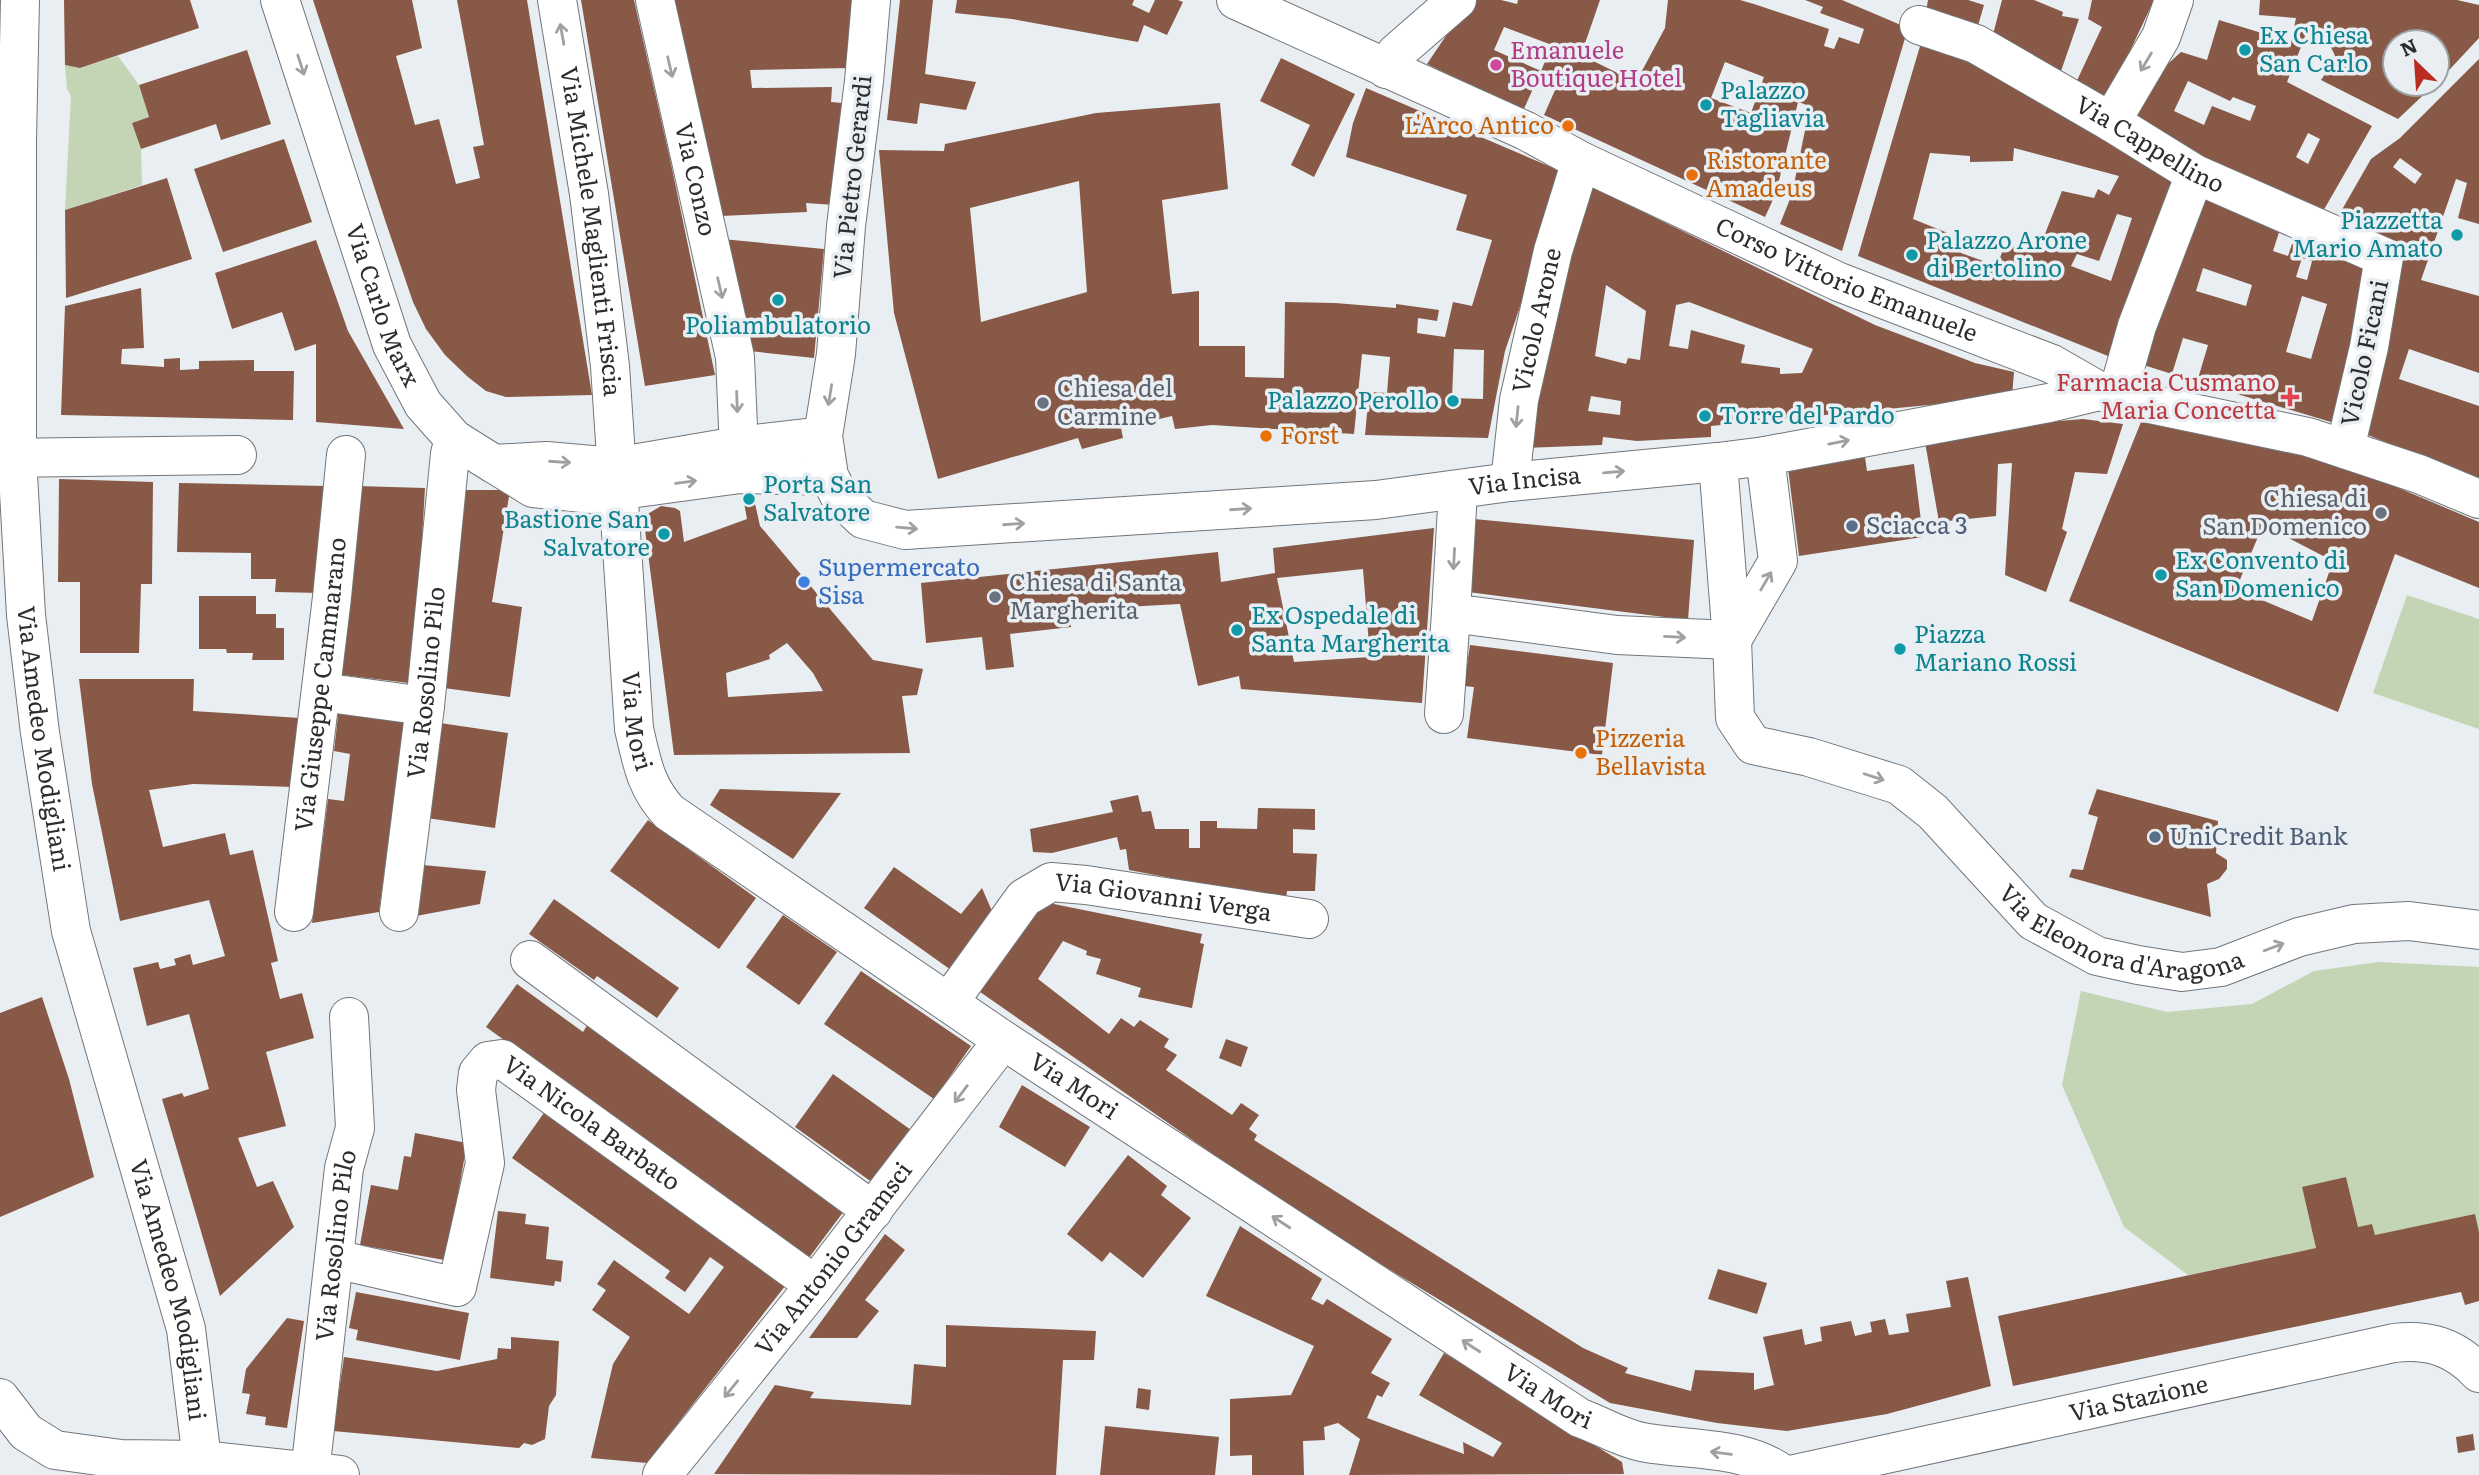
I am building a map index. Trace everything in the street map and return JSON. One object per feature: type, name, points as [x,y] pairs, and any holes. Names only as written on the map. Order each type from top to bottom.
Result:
[{"type":"street","name":"Via Amedeo Modigliani","points":[[20,0],[8,458],[40,733],[71,931],[186,1329],[199,1468]]},
{"type":"street","name":"Via Carlo Marx","points":[[280,0],[392,345],[423,404],[452,447],[494,464],[547,461],[617,479],[739,460]]},
{"type":"street","name":"Via Michele Maglienti Friscia","points":[[557,0],[589,194],[610,366],[617,479]]},
{"type":"street","name":"Via Conzo","points":[[655,0],[735,357],[739,460]]},
{"type":"street","name":"Via Pietro Gerardi","points":[[829,476],[823,436],[836,354],[846,226],[864,81],[870,0]]},
{"type":"street","name":"Corso Vittorio Emanuele","points":[[1236,0],[1526,131],[1581,161],[1839,282],[2052,364],[2108,393],[2308,437],[2419,474],[2479,499]]},
{"type":"street","points":[[1386,69],[1396,53],[1457,0]]},
{"type":"street","points":[[2111,121],[2161,37],[2174,0]]},
{"type":"street","name":"Via Cappellino","points":[[1919,24],[1976,44],[2111,121],[2195,174],[2384,257]]},
{"type":"street","name":"Vicolo Arone","points":[[1510,482],[1519,400],[1553,251],[1581,161]]},
{"type":"street","points":[[2108,393],[2137,326],[2195,174]]},
{"type":"street","name":"Vicolo Ficani","points":[[2345,449],[2369,347],[2384,257]]},
{"type":"street","name":"Via Incisa","points":[[829,476],[839,497],[863,519],[905,530],[946,528],[1376,500],[1510,482],[1718,462],[1765,456],[2108,393]]},
{"type":"street","points":[[739,460],[823,436]]},
{"type":"street","name":"Via Rosolino Pilo","points":[[399,912],[425,706],[452,447]]},
{"type":"street","points":[[8,458],[236,455]]},
{"type":"street","name":"Via Giuseppe Cammarano","points":[[294,912],[346,455]]},
{"type":"street","points":[[1732,640],[1778,561],[1765,456]]},
{"type":"street","points":[[739,460],[829,476]]},
{"type":"street","points":[[1718,462],[1732,640]]},
{"type":"street","name":"Via Mori","points":[[617,479],[634,729],[654,796],[669,812],[1003,1040],[1580,1418],[1638,1441],[1748,1456],[1770,1464],[1784,1475]]},
{"type":"street","points":[[1444,714],[1458,490]]},
{"type":"street","points":[[1451,613],[1617,635],[1732,640]]},
{"type":"street","name":"Via Eleonora d'Aragona","points":[[1732,640],[1735,718],[1753,745],[1809,757],[1899,785],[1933,812],[2033,921],[2097,956],[2182,972],[2221,967],[2299,937],[2354,924],[2409,921],[2479,930]]},
{"type":"street","points":[[321,692],[425,706]]},
{"type":"street","name":"Via Giovanni Verga","points":[[949,1002],[1024,898],[1051,882],[1309,919]]},
{"type":"street","points":[[530,960],[873,1211]]},
{"type":"street","name":"Via Rosolino Pilo","points":[[325,1474],[335,1259],[344,1168],[355,1128],[349,1017]]},
{"type":"street","name":"Via Antonio Gramsci","points":[[663,1475],[873,1211],[1003,1040]]},
{"type":"street","name":"Via Nicola Barbato","points":[[335,1259],[457,1287],[485,1163],[476,1081],[482,1066],[495,1059],[502,1059],[815,1285]]},
{"type":"street","name":"Via Stazione","points":[[1790,1475],[2394,1343],[2434,1343],[2452,1350],[2467,1360],[2479,1373]]},
{"type":"street","points":[[0,1398],[26,1432],[55,1450],[199,1468],[325,1474]]},
{"type":"green space","points":[[118,56],[139,85],[149,117],[132,123],[141,149],[142,185],[65,210],[71,96],[67,89],[65,65],[80,68]]},
{"type":"green space","points":[[2407,595],[2479,619],[2479,729],[2373,693]]},
{"type":"green space","points":[[2379,962],[2479,967],[2479,1232],[2475,1215],[2375,1235],[2372,1224],[2358,1227],[2346,1177],[2302,1188],[2316,1248],[2188,1275],[2124,1227],[2062,1085],[2081,991],[2167,1012],[2252,1004],[2314,971]]},
{"type":"building","points":[[64,0],[190,0],[199,28],[80,68],[65,65]]},
{"type":"building","points":[[313,0],[412,0],[422,48],[396,56],[415,125],[439,119],[456,184],[480,178],[473,147],[484,145],[457,0],[527,0],[592,395],[506,397],[486,391],[445,355],[426,329],[413,302]]},
{"type":"building","points":[[581,0],[634,0],[715,375],[645,386]]},
{"type":"building","points":[[674,0],[854,0],[849,68],[750,70],[752,88],[832,87],[831,102],[842,103],[835,205],[806,203],[807,212],[721,216]]},
{"type":"building","points":[[900,0],[933,0],[925,74],[976,82],[966,110],[920,103],[917,124],[887,120]]},
{"type":"building","points":[[957,0],[1134,0],[1132,5],[1149,13],[1155,0],[1183,2],[1167,35],[1144,25],[1138,42],[1012,19],[955,13]]},
{"type":"building","points":[[1470,0],[1501,0],[1517,4],[1518,0],[1600,0],[1581,55],[1636,82],[1665,28],[1668,0],[1740,0],[1754,4],[1829,29],[1824,46],[1834,49],[1839,37],[1859,44],[1864,29],[1820,13],[1823,7],[1805,0],[1842,0],[1908,28],[1842,251],[1780,224],[1792,194],[1810,106],[1798,102],[1776,193],[1765,217],[1544,115],[1560,79],[1541,71],[1523,111],[1427,64]],"holes":[[[1504,27],[1552,45],[1541,71],[1494,50]],[[1725,62],[1764,77],[1751,113],[1711,98]]]},
{"type":"building","points":[[1928,0],[1968,0],[1984,5],[1975,36],[1925,17]]},
{"type":"building","points":[[2002,0],[2034,0],[2063,12],[2062,16],[2079,19],[2059,77],[1991,42]]},
{"type":"building","points":[[2092,0],[2154,0],[2105,104],[2073,89],[2102,27],[2088,19]]},
{"type":"building","points":[[2260,0],[2457,0],[2479,5],[2479,38],[2451,68],[2451,28],[2381,28],[2381,98],[2420,98],[2398,119],[2321,80],[2336,58],[2330,45],[2307,32],[2287,82],[2372,126],[2318,220],[2131,127],[2160,71],[2181,52],[2207,60],[2219,20],[2291,42],[2296,18],[2259,15]],"holes":[[[2188,81],[2230,101],[2233,97],[2256,106],[2250,121],[2212,106],[2204,125],[2174,111]],[[2308,133],[2320,139],[2308,164],[2296,157]]]},
{"type":"building","points":[[1923,36],[2182,176],[2123,362],[1858,256]],"holes":[[[2014,148],[2119,176],[2109,195],[2098,189],[2094,198],[2062,191],[2041,244],[2033,242],[2030,252],[2005,244],[1997,266],[1961,253],[1965,240],[1913,219],[1930,153],[1970,156],[1970,162],[2013,161]],[[2117,214],[2132,218],[2111,281],[2071,266],[2077,254],[2099,261]]]},
{"type":"building","points":[[247,50],[271,124],[221,140],[216,124],[141,149],[132,123],[149,117],[139,85]]},
{"type":"building","points":[[1281,58],[1355,94],[1314,177],[1291,165],[1310,125],[1260,101]]},
{"type":"building","points":[[2479,59],[2479,224],[2458,218],[2467,183],[2456,179],[2421,280],[2479,296],[2479,373],[2409,349],[2399,379],[2479,406],[2479,481],[2356,430],[2397,262],[2332,227],[2371,159],[2400,138],[2440,98],[2451,98],[2451,87]],"holes":[[[2400,158],[2422,174],[2415,184],[2393,167]]]},
{"type":"building","points":[[1366,88],[1565,173],[1505,351],[1488,438],[1365,435],[1369,392],[1387,393],[1390,357],[1362,354],[1354,434],[1212,425],[1175,429],[1172,416],[1121,428],[1123,438],[1082,449],[1078,438],[938,479],[894,313],[879,150],[944,151],[945,144],[1096,113],[1220,103],[1228,189],[1162,200],[1172,294],[1199,291],[1199,346],[1245,346],[1245,377],[1284,378],[1285,302],[1396,308],[1396,304],[1439,310],[1437,321],[1418,318],[1417,333],[1445,337],[1453,302],[1472,306],[1492,240],[1456,230],[1467,195],[1346,157],[1353,123]],"holes":[[[1079,181],[1087,292],[981,322],[970,208]],[[1454,349],[1484,350],[1483,399],[1452,398]]]},
{"type":"building","points":[[284,139],[312,222],[223,252],[194,169]]},
{"type":"building","points":[[167,178],[192,259],[66,298],[65,210]]},
{"type":"building","points":[[1588,185],[1875,325],[1975,363],[2014,372],[2012,397],[1711,426],[1711,437],[1637,441],[1603,437],[1602,445],[1524,448]],"holes":[[[1606,285],[1646,311],[1640,360],[1628,358],[1626,364],[1595,356]],[[1689,302],[1813,349],[1802,373],[1780,374],[1780,368],[1741,363],[1745,345],[1691,330],[1688,349],[1669,346],[1676,305]],[[1591,396],[1621,401],[1620,415],[1588,411]]]},
{"type":"building","points":[[2196,193],[2281,226],[2273,251],[2288,256],[2296,232],[2366,259],[2341,425],[2197,382],[2208,345],[2183,338],[2172,374],[2134,362]],"holes":[[[2302,258],[2312,261],[2307,280],[2296,277]],[[2203,268],[2252,285],[2246,306],[2196,291]],[[2302,296],[2327,304],[2311,359],[2286,352]]]},
{"type":"building","name":"Poliambulatorio","points":[[722,239],[824,249],[814,358],[749,351]]},
{"type":"building","points":[[316,240],[348,331],[404,429],[316,422],[316,344],[295,351],[282,312],[232,329],[215,273]]},
{"type":"building","points":[[141,288],[144,348],[122,349],[121,364],[164,367],[164,359],[180,358],[180,370],[199,369],[199,361],[254,360],[254,371],[294,371],[293,420],[61,415],[65,306]]},
{"type":"building","points":[[2083,419],[2123,424],[2107,474],[2075,472],[2062,529],[2067,532],[2046,592],[2005,575],[2012,463],[1998,464],[1996,516],[1939,522],[1925,442],[2047,422]]},
{"type":"building","name":"Ex Convento di San Domenico","points":[[2141,422],[2299,455],[2361,472],[2479,522],[2479,588],[2395,554],[2338,712],[2069,601]],"holes":[[[2263,525],[2333,561],[2312,621],[2236,589]]]},
{"type":"building","points":[[1865,457],[1867,471],[1914,464],[1923,537],[1799,556],[1788,468]]},
{"type":"building","points":[[59,479],[153,482],[152,584],[141,584],[139,653],[80,653],[80,582],[58,582]]},
{"type":"building","points":[[179,483],[326,486],[321,593],[275,592],[276,579],[251,579],[251,553],[177,552]]},
{"type":"building","points":[[357,486],[425,488],[417,625],[409,683],[342,675]]},
{"type":"building","points":[[461,490],[510,490],[492,602],[522,607],[510,697],[444,688]]},
{"type":"building","points":[[752,490],[760,526],[873,660],[923,669],[917,695],[902,696],[910,753],[674,755],[644,522],[646,515],[661,506],[675,508],[680,511],[684,542],[747,519],[742,492]],"holes":[[[787,643],[813,673],[823,691],[728,697],[726,673],[770,659],[769,655]]]},
{"type":"building","points":[[1474,519],[1694,540],[1688,620],[1468,592]]},
{"type":"building","name":"Ex Ospedale di Santa Margherita","points":[[1434,528],[1422,703],[1241,689],[1239,676],[1198,686],[1180,604],[1070,610],[1071,627],[1010,634],[1014,667],[986,670],[982,637],[926,643],[921,583],[1218,552],[1221,582],[1275,573],[1273,548]],"holes":[[[1363,569],[1370,657],[1294,662],[1277,578]]]},
{"type":"building","points":[[199,596],[256,596],[256,614],[276,614],[276,628],[284,628],[284,660],[252,660],[253,653],[199,649]]},
{"type":"building","points":[[1470,645],[1613,663],[1602,755],[1467,738],[1474,687],[1464,686]]},
{"type":"building","points":[[79,679],[194,679],[193,711],[300,718],[294,787],[193,784],[149,790],[163,847],[225,833],[230,855],[253,850],[278,961],[271,963],[280,999],[302,993],[314,1038],[266,1052],[286,1126],[238,1138],[257,1187],[273,1181],[294,1227],[220,1296],[162,1099],[182,1093],[184,1097],[209,1089],[189,1014],[147,1026],[133,968],[158,962],[160,969],[176,965],[174,959],[190,954],[193,965],[225,956],[209,900],[120,921],[92,784]]},
{"type":"building","points":[[339,707],[405,716],[379,912],[312,923],[328,799],[344,801],[350,754],[334,751]]},
{"type":"building","points":[[440,723],[508,733],[495,828],[427,818]]},
{"type":"building","points":[[720,789],[841,793],[793,859],[710,805]]},
{"type":"building","name":"UniCredit Bank","points":[[2097,789],[2218,821],[2216,853],[2227,860],[2227,869],[2219,879],[2207,884],[2211,917],[2069,877],[2072,869],[2083,870],[2098,817],[2088,814]]},
{"type":"building","points":[[1138,795],[1142,812],[1151,811],[1155,829],[1189,829],[1189,848],[1200,848],[1200,821],[1217,821],[1217,828],[1257,829],[1258,808],[1315,809],[1315,830],[1293,829],[1293,853],[1317,854],[1315,891],[1287,891],[1286,900],[1129,870],[1126,849],[1120,850],[1117,837],[1052,853],[1033,852],[1030,829],[1113,812],[1110,801]]},
{"type":"building","points":[[648,820],[756,898],[719,949],[610,871]]},
{"type":"building","points":[[423,865],[486,871],[480,904],[416,916]]},
{"type":"building","points":[[894,867],[961,914],[982,888],[998,925],[958,975],[864,908]]},
{"type":"building","points":[[554,899],[679,988],[657,1018],[597,976],[594,980],[529,934]]},
{"type":"building","points":[[1039,901],[1202,934],[1200,943],[1204,944],[1192,1008],[1138,997],[1141,988],[1096,974],[1101,959],[1086,955],[1087,951],[1063,941],[1038,979],[1109,1034],[1121,1018],[1134,1027],[1140,1020],[1169,1039],[1164,1047],[1177,1055],[1166,1070],[1232,1115],[1241,1103],[1259,1115],[1249,1129],[1257,1135],[1254,1140],[1583,1348],[1628,1368],[1625,1373],[1691,1391],[1695,1370],[1754,1373],[1754,1390],[1774,1385],[1763,1337],[1802,1329],[1805,1345],[1822,1341],[1820,1327],[1851,1321],[1855,1336],[1872,1332],[1870,1322],[1885,1319],[1889,1335],[1909,1332],[1906,1314],[1951,1307],[1946,1281],[1968,1277],[1991,1386],[1887,1414],[1787,1431],[1717,1423],[1610,1403],[1306,1219],[973,987]]},
{"type":"building","points":[[783,915],[837,952],[799,1005],[746,967]]},
{"type":"building","points":[[861,971],[971,1046],[934,1099],[824,1024]]},
{"type":"building","points":[[517,984],[583,1032],[588,1024],[847,1207],[808,1259],[486,1027]]},
{"type":"building","points":[[42,997],[69,1079],[94,1177],[0,1217],[0,1013]]},
{"type":"building","points":[[1226,1039],[1248,1047],[1241,1067],[1219,1058]]},
{"type":"building","points":[[833,1074],[911,1130],[873,1183],[795,1127]]},
{"type":"building","points":[[1022,1085],[1090,1127],[1065,1167],[999,1127]]},
{"type":"building","points":[[546,1110],[789,1281],[647,1463],[591,1458],[613,1364],[630,1337],[592,1310],[606,1290],[597,1284],[614,1260],[689,1314],[724,1267],[710,1257],[685,1292],[665,1278],[670,1271],[512,1158]]},
{"type":"building","points":[[415,1133],[467,1143],[451,1234],[450,1261],[360,1245],[371,1185],[398,1190],[404,1156],[411,1157]]},
{"type":"building","points":[[1128,1155],[1167,1186],[1161,1195],[1191,1218],[1143,1278],[1110,1252],[1102,1262],[1067,1234]]},
{"type":"building","points":[[2346,1177],[2358,1227],[2372,1224],[2375,1235],[2475,1214],[2479,1232],[2479,1301],[2465,1305],[2461,1292],[2013,1386],[1998,1316],[2316,1248],[2302,1187]]},
{"type":"building","points":[[498,1211],[526,1214],[525,1224],[549,1227],[546,1259],[563,1261],[561,1282],[555,1281],[554,1286],[490,1278]]},
{"type":"building","points":[[1240,1226],[1322,1279],[1311,1299],[1323,1305],[1327,1299],[1392,1339],[1371,1373],[1390,1383],[1382,1397],[1377,1395],[1367,1418],[1464,1454],[1463,1442],[1493,1457],[1502,1443],[1419,1395],[1444,1353],[1622,1462],[1624,1474],[1349,1475],[1360,1439],[1338,1423],[1324,1427],[1325,1440],[1303,1441],[1304,1475],[1252,1475],[1252,1455],[1230,1456],[1230,1399],[1291,1395],[1314,1346],[1206,1296]]},
{"type":"building","points":[[885,1234],[905,1250],[865,1300],[879,1311],[857,1338],[809,1338]]},
{"type":"building","points":[[1718,1269],[1767,1283],[1757,1314],[1708,1299]]},
{"type":"building","points":[[356,1292],[469,1313],[460,1360],[356,1340],[358,1330],[349,1328]]},
{"type":"building","points":[[287,1318],[304,1321],[287,1428],[265,1425],[266,1417],[246,1414],[250,1394],[242,1393],[246,1369]]},
{"type":"building","points":[[946,1325],[1096,1331],[1094,1360],[1063,1360],[1056,1475],[714,1474],[775,1385],[814,1392],[810,1398],[911,1405],[914,1364],[946,1367]]},
{"type":"building","points":[[511,1337],[559,1341],[556,1395],[549,1406],[545,1439],[532,1445],[524,1443],[519,1448],[333,1431],[344,1357],[437,1371],[497,1359],[498,1348],[511,1349]]},
{"type":"building","points":[[1138,1388],[1151,1390],[1149,1410],[1136,1408]]},
{"type":"building","points":[[1105,1426],[1219,1437],[1215,1475],[1100,1475]]},
{"type":"building","points":[[2473,1434],[2475,1450],[2458,1453],[2456,1437]]},
{"type":"place","name":"Ex Chiesa San Carlo","points":[[2245,50]]},
{"type":"place","name":"Emanuele Boutique Hotel","points":[[1496,65]]},
{"type":"place","name":"Palazzo Tagliavia","points":[[1706,105]]},
{"type":"place","name":"L'Arco Antico","points":[[1568,126]]},
{"type":"place","name":"Ristorante Amadeus","points":[[1692,175]]},
{"type":"place","name":"Piazzetta Mario Amato","points":[[2457,235]]},
{"type":"place","name":"Palazzo Arone di Bertolino","points":[[1912,255]]},
{"type":"place","name":"Poliambulatorio","points":[[778,300]]},
{"type":"place","name":"Farmacia Cusmano Maria Concetta","points":[[2290,397]]},
{"type":"place","name":"Palazzo Perollo","points":[[1453,401]]},
{"type":"place","name":"Chiesa del Carmine","points":[[1043,403]]},
{"type":"place","name":"Torre del Pardo","points":[[1705,416]]},
{"type":"place","name":"Forst","points":[[1266,436]]},
{"type":"place","name":"Porta San Salvatore","points":[[749,499]]},
{"type":"place","name":"Chiesa di San Domenico","points":[[2381,513]]},
{"type":"place","name":"Sciacca 3","points":[[1852,526]]},
{"type":"place","name":"Bastione San Salvatore","points":[[664,534]]},
{"type":"place","name":"Ex Convento di San Domenico","points":[[2161,575]]},
{"type":"place","name":"Supermercato Sisa","points":[[804,582]]},
{"type":"place","name":"Chiesa di Santa Margherita","points":[[995,597]]},
{"type":"place","name":"Ex Ospedale di Santa Margherita","points":[[1237,630]]},
{"type":"place","name":"Piazza Mariano Rossi","points":[[1900,649]]},
{"type":"place","name":"Pizzeria Bellavista","points":[[1581,753]]},
{"type":"place","name":"UniCredit Bank","points":[[2155,837]]}]
